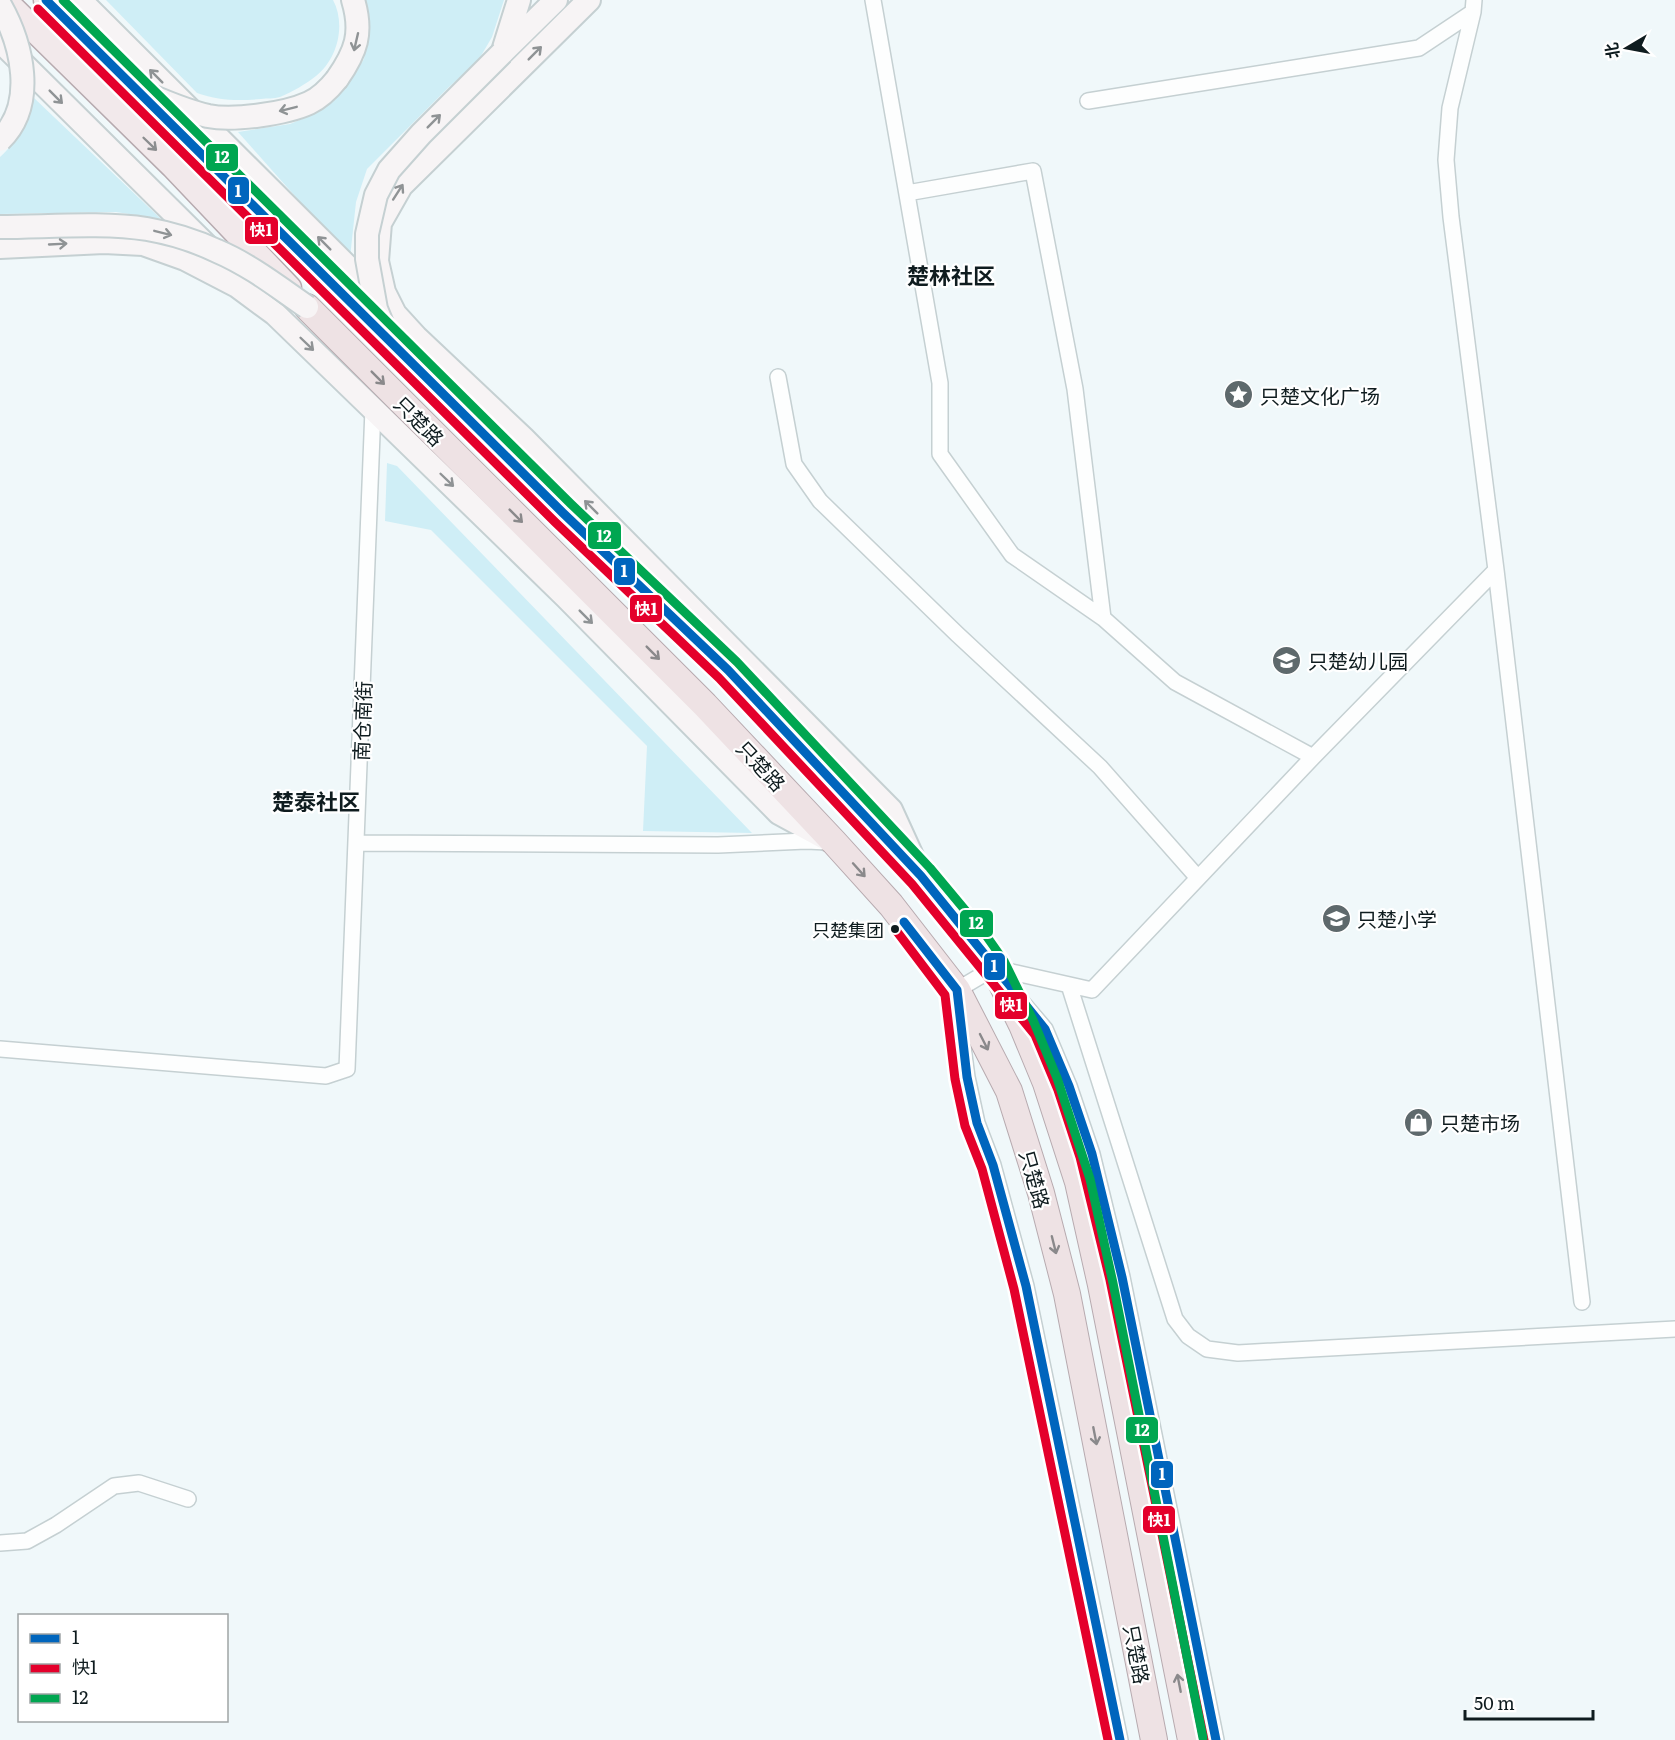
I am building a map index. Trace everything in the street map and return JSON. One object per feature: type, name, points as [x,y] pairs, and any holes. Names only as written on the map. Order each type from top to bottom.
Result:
[{"type":"highway","name":"只楚路","points":[[307,307],[705,705],[891,905],[957,990],[1009,1091],[1041,1193],[1067,1294],[1154,1740]]},
{"type":"highway","name":"只楚路","points":[[390,343],[563,513],[728,670],[921,876],[976,942],[994,968],[1022,1025],[1046,1083],[1078,1182],[1104,1296],[1191,1740]]},
{"type":"main road","name":"只楚路","points":[[4,0],[173,166],[307,307]]},
{"type":"main road","name":"只楚路","points":[[46,0],[390,343]]},
{"type":"main road","points":[[80,0],[416,337],[531,446],[891,810],[921,876]]},
{"type":"main road","points":[[138,90],[170,104],[207,116],[222,118],[267,114],[308,104],[331,88],[354,50],[358,28],[353,0]]},
{"type":"main road","points":[[502,52],[519,0]]},
{"type":"main road","points":[[390,343],[376,309],[367,259],[367,234],[376,195],[389,170],[421,134],[556,0]]},
{"type":"main road","points":[[395,314],[384,292],[377,261],[380,223],[401,186],[589,0]]},
{"type":"main road","points":[[0,4],[10,22],[22,69],[22,94],[18,113],[11,128],[0,140]]},
{"type":"main road","points":[[0,41],[275,314],[566,597],[779,813],[834,842]]},
{"type":"main road","points":[[0,227],[111,226],[147,229],[218,251],[256,272],[307,307]]},
{"type":"main road","points":[[0,246],[104,242],[142,244],[185,259],[237,286],[275,314]]},
{"type":"street","points":[[873,0],[940,382],[940,454],[1012,555],[1103,618],[1174,682],[1313,757]]},
{"type":"street","points":[[1088,101],[1419,48],[1474,6]]},
{"type":"street","points":[[1474,6],[1450,108],[1446,160],[1582,1302]]},
{"type":"street","points":[[907,193],[1033,171],[1075,390],[1103,618]]},
{"type":"street","points":[[778,376],[794,464],[820,501],[957,634],[1100,767],[1198,878]]},
{"type":"street","name":"南仓南街","points":[[0,1049],[326,1076],[347,1069],[373,409]]},
{"type":"street","points":[[1120,1740],[1026,1286],[993,1165],[977,1123],[966,1077],[957,990],[994,968],[1092,990],[1313,757],[1496,570]]},
{"type":"street","points":[[356,843],[718,845],[834,842]]},
{"type":"street","points":[[994,968],[1045,1029],[1070,1086],[1092,1154],[1122,1277],[1216,1740]]},
{"type":"street","points":[[1069,985],[1175,1319],[1188,1336],[1207,1348],[1238,1353],[1675,1329]]},
{"type":"street","points":[[0,1543],[27,1541],[56,1525],[114,1486],[139,1483],[188,1499]]},
{"type":"shaded area","points":[[106,0],[333,0],[339,20],[338,41],[324,69],[299,88],[285,95],[245,100],[213,98],[197,93]]},
{"type":"shaded area","points":[[366,0],[504,0],[492,37],[478,61],[367,169],[356,202],[350,258],[238,132],[290,124],[309,116],[343,91],[364,59],[369,25]]},
{"type":"shaded area","points":[[33,97],[161,219],[116,212],[0,214],[0,157],[13,144],[21,130]]},
{"type":"shaded area","points":[[387,463],[397,466],[752,833],[643,831],[647,746],[431,530],[385,521]]},
{"type":"transit line","name":"1","points":[[46,0],[563,513],[728,670],[921,876],[1045,1029],[1069,1086],[1092,1154],[1122,1277],[1216,1740]]},
{"type":"transit line","name":"12","points":[[63,0],[571,504],[737,662],[930,868],[985,934],[1004,961],[1033,1020],[1057,1078],[1090,1179],[1113,1283],[1203,1738]]},
{"type":"transit line","name":"快1","points":[[38,9],[555,522],[719,678],[912,884],[1035,1035],[1058,1090],[1080,1157],[1110,1280],[1204,1740]]},
{"type":"transit line","name":"1","points":[[904,922],[957,990],[967,1077],[977,1123],[993,1165],[1026,1286],[1120,1740]]},
{"type":"transit line","name":"快1","points":[[895,929],[945,995],[955,1079],[965,1126],[982,1169],[1014,1289],[1108,1740]]},
{"type":"place","name":"只楚文化广场","points":[[1239,395]]},
{"type":"place","name":"只楚幼儿园","points":[[1287,660]]},
{"type":"place","name":"只楚小学","points":[[1336,918]]},
{"type":"place","name":"只楚集团","points":[[895,929]]},
{"type":"place","name":"只楚市场","points":[[1419,1122]]},
{"type":"district","name":"楚林社区","points":[[951,274]]},
{"type":"district","name":"楚泰社区","points":[[316,800]]}]
